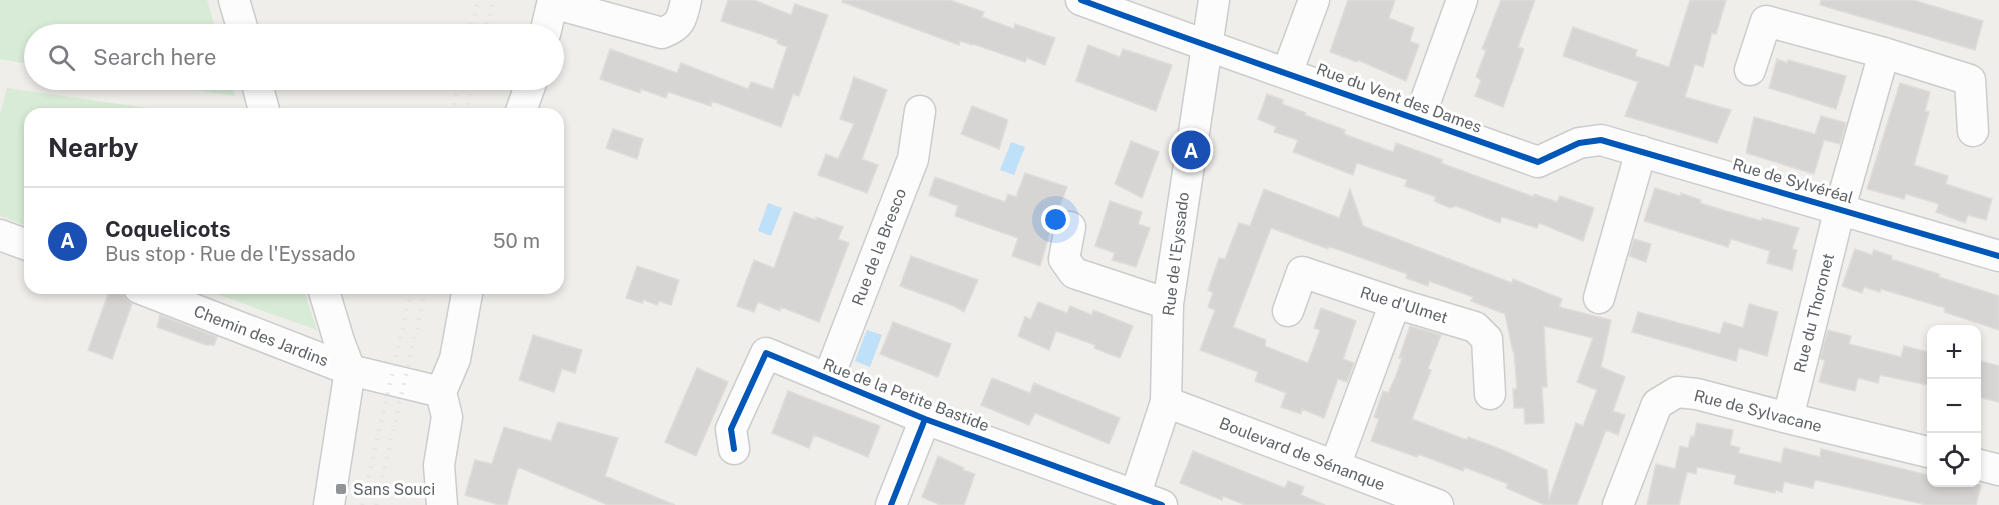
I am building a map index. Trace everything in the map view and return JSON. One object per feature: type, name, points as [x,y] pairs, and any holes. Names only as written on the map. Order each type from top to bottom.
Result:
[{"type":"street","points":[[234,0],[241,24]]},
{"type":"street","points":[[548,24],[553,2],[662,33],[675,29],[682,19],[686,0]]},
{"type":"street","name":"Rue du Vent des Dames","points":[[1081,0],[1207,47],[1538,162],[1579,143]]},
{"type":"street","name":"Rue de l'Eyssado","points":[[1143,502],[1166,402],[1168,304],[1214,0]]},
{"type":"street","points":[[1287,73],[1314,0]]},
{"type":"street","points":[[1419,119],[1462,0]]},
{"type":"street","points":[[1750,70],[1766,21],[1884,53],[1970,80],[1973,132]]},
{"type":"street","name":"Rue du Thoronet","points":[[1788,418],[1840,208],[1884,53]]},
{"type":"street","points":[[259,90],[264,108]]},
{"type":"street","points":[[522,108],[528,90]]},
{"type":"street","name":"Rue de la Bresco","points":[[828,379],[913,159],[920,111]]},
{"type":"street","name":"Rue de Sylvéréal","points":[[1579,143],[1601,140],[1999,256]]},
{"type":"street","points":[[1599,298],[1641,151]]},
{"type":"street","points":[[1070,227],[1064,259],[1074,273],[1168,304]]},
{"type":"street","points":[[0,235],[24,244]]},
{"type":"street","name":"Rue d'Ulmet","points":[[1288,310],[1302,272],[1475,327],[1486,339],[1490,394]]},
{"type":"street","name":"Chemin des Jardins","points":[[154,294],[350,370],[441,392]]},
{"type":"street","points":[[325,294],[350,370],[329,505]]},
{"type":"street","points":[[442,505],[440,465],[447,417],[441,392],[455,359],[467,294]]},
{"type":"street","points":[[1335,466],[1395,303]]},
{"type":"street","name":"Rue de la Petite Bastide","points":[[734,449],[731,429],[766,353],[925,419],[1143,502]]},
{"type":"street","name":"Rue de Sylvacane","points":[[1618,505],[1657,404],[1677,392],[1697,394],[1927,452]]},
{"type":"street","name":"Boulevard de Sénanque","points":[[1166,402],[1438,505]]},
{"type":"street","points":[[891,505],[925,419]]},
{"type":"street","points":[[1981,465],[1999,470]]},
{"type":"green space","points":[[0,0],[207,0],[214,24],[24,24],[24,63],[0,59]]},
{"type":"green space","points":[[7,88],[148,108],[24,108],[24,225],[0,216],[0,115]]},
{"type":"green space","points":[[195,90],[233,90],[235,96]]},
{"type":"green space","points":[[217,294],[305,294],[317,330]]},
{"type":"water","points":[[1011,142],[1025,147],[1014,175],[1000,170]]},
{"type":"water","points":[[768,203],[782,208],[771,236],[758,231]]},
{"type":"water","points":[[867,330],[882,335],[870,367],[855,361]]},
{"type":"building","points":[[728,0],[754,0],[791,15],[795,4],[828,15],[799,96],[793,94],[781,127],[712,101],[711,106],[668,92],[666,98],[641,89],[640,93],[600,79],[610,49],[677,73],[681,63],[748,89],[751,82],[773,89],[787,47],[777,43],[778,40],[721,21]]},
{"type":"building","points":[[843,0],[950,0],[984,12],[982,17],[1014,29],[1015,24],[1055,38],[1045,65],[1027,58],[1025,62],[973,44],[960,41],[959,45],[842,2]]},
{"type":"building","points":[[1348,0],[1395,0],[1389,18],[1414,28],[1410,41],[1419,45],[1406,81],[1358,60],[1357,62],[1330,52]]},
{"type":"building","points":[[1501,0],[1535,0],[1518,47],[1524,49],[1503,107],[1475,96],[1481,80],[1476,77],[1486,50],[1482,49]]},
{"type":"building","points":[[1690,0],[1726,0],[1716,34],[1712,33],[1703,67],[1695,64],[1685,97],[1731,110],[1717,143],[1625,116],[1638,82],[1563,56],[1573,27],[1637,50],[1635,56],[1669,67]]},
{"type":"building","points":[[1821,0],[1913,0],[1983,21],[1975,50],[1820,5]]},
{"type":"building","points":[[1088,45],[1120,57],[1123,49],[1172,65],[1156,111],[1076,81]]},
{"type":"building","points":[[1777,59],[1846,76],[1836,109],[1769,88]]},
{"type":"building","points":[[854,77],[887,90],[862,159],[878,165],[867,193],[818,175],[826,154],[838,159],[854,124],[840,119]]},
{"type":"building","points":[[1900,83],[1930,92],[1925,111],[1929,112],[1914,165],[1948,176],[1946,184],[1992,199],[1986,220],[1968,215],[1965,223],[1936,212],[1939,204],[1906,194],[1904,199],[1867,189]]},
{"type":"building","points":[[1267,94],[1283,100],[1282,104],[1306,113],[1305,115],[1345,130],[1344,134],[1393,152],[1396,143],[1443,160],[1441,163],[1534,197],[1534,194],[1557,202],[1560,196],[1594,208],[1583,241],[1539,223],[1537,228],[1502,217],[1500,223],[1456,206],[1450,208],[1434,201],[1436,197],[1405,186],[1407,180],[1357,163],[1353,175],[1293,152],[1298,140],[1274,132],[1276,127],[1258,119]]},
{"type":"building","points":[[972,106],[1008,120],[999,149],[961,134]]},
{"type":"building","points":[[1821,116],[1846,123],[1840,144],[1824,140],[1814,174],[1746,153],[1754,117],[1815,134]]},
{"type":"building","points":[[613,129],[643,139],[637,159],[606,148]]},
{"type":"building","points":[[1131,141],[1159,152],[1142,198],[1115,184]]},
{"type":"building","points":[[1025,173],[1067,187],[1040,266],[1012,256],[1018,238],[955,216],[958,206],[929,195],[935,177],[1005,202],[1008,194],[1016,197]]},
{"type":"building","points":[[1655,188],[1680,196],[1681,193],[1701,200],[1700,203],[1762,221],[1762,218],[1799,228],[1792,249],[1797,250],[1792,270],[1767,263],[1770,251],[1731,239],[1728,247],[1644,221]]},
{"type":"building","points":[[1264,189],[1339,218],[1350,189],[1363,226],[1512,283],[1513,279],[1562,299],[1559,307],[1611,320],[1601,367],[1625,377],[1613,411],[1625,415],[1618,435],[1606,430],[1577,505],[1545,505],[1506,488],[1508,484],[1464,467],[1463,471],[1418,454],[1417,457],[1371,441],[1379,419],[1374,417],[1383,391],[1388,393],[1395,378],[1410,326],[1441,335],[1428,369],[1431,370],[1412,419],[1467,440],[1468,437],[1503,450],[1547,470],[1549,499],[1576,423],[1583,426],[1597,390],[1577,382],[1593,338],[1544,326],[1547,387],[1542,387],[1544,423],[1525,424],[1524,408],[1514,408],[1513,389],[1517,389],[1514,352],[1505,314],[1471,301],[1473,297],[1429,281],[1428,286],[1406,278],[1407,274],[1271,228],[1233,327],[1266,340],[1265,346],[1308,363],[1320,330],[1314,328],[1321,308],[1356,321],[1343,359],[1354,363],[1347,382],[1338,379],[1324,418],[1302,409],[1301,414],[1281,407],[1286,393],[1255,381],[1258,372],[1200,350],[1215,310],[1208,307],[1213,293],[1208,290],[1219,258],[1225,259],[1239,223],[1250,226]]},
{"type":"building","points":[[1110,201],[1142,212],[1138,224],[1150,228],[1136,267],[1112,260],[1115,253],[1095,246]]},
{"type":"building","points":[[794,212],[843,227],[838,239],[849,243],[819,322],[781,307],[780,311],[758,302],[754,312],[737,306],[754,260],[774,268]]},
{"type":"building","points":[[1634,239],[1651,244],[1646,262],[1629,256]]},
{"type":"building","points":[[1855,249],[1872,255],[1874,250],[1892,256],[1891,259],[1939,274],[1939,277],[1999,296],[1999,330],[1944,312],[1945,308],[1881,289],[1880,292],[1864,287],[1862,293],[1842,286]]},
{"type":"building","points":[[911,256],[978,280],[964,312],[900,286]]},
{"type":"building","points":[[637,266],[679,280],[671,305],[659,301],[657,305],[644,300],[642,303],[626,298]]},
{"type":"building","points":[[108,294],[123,294],[132,304],[112,359],[88,350]]},
{"type":"building","points":[[1038,302],[1067,313],[1070,306],[1092,315],[1093,310],[1133,326],[1120,358],[1094,348],[1095,345],[1056,331],[1049,350],[1018,336],[1025,317],[1031,319]]},
{"type":"building","points":[[1749,304],[1778,312],[1767,356],[1739,348],[1736,361],[1632,332],[1638,312],[1720,334],[1724,322],[1743,328]]},
{"type":"building","points":[[160,315],[217,337],[214,345],[206,345],[157,327]]},
{"type":"building","points":[[893,322],[951,344],[938,377],[880,354]]},
{"type":"building","points":[[1828,330],[1851,336],[1849,344],[1901,357],[1904,346],[1927,352],[1927,385],[1880,375],[1878,383],[1858,378],[1855,391],[1819,382],[1825,360],[1820,359]]},
{"type":"building","points":[[533,335],[582,350],[575,373],[562,369],[554,392],[519,380]]},
{"type":"building","points":[[1981,361],[1999,366],[1999,402],[1981,398]]},
{"type":"building","points":[[697,368],[728,382],[696,456],[665,442]]},
{"type":"building","points":[[992,378],[1030,393],[1034,383],[1120,418],[1109,444],[1035,413],[1029,425],[981,405]]},
{"type":"building","points":[[788,391],[880,426],[868,457],[814,435],[809,448],[772,433]]},
{"type":"building","points":[[558,422],[618,438],[605,476],[675,505],[608,505],[518,467],[507,505],[499,505],[465,495],[475,460],[492,464],[504,427],[551,441]]},
{"type":"building","points":[[1697,423],[1733,430],[1730,445],[1740,448],[1738,453],[1781,463],[1784,448],[1820,457],[1821,449],[1927,475],[1927,487],[1980,487],[1976,505],[1927,505],[1815,480],[1813,488],[1784,482],[1782,492],[1775,490],[1775,493],[1734,484],[1736,475],[1697,467],[1696,474],[1687,472],[1679,505],[1647,505],[1656,464],[1675,469],[1680,446],[1688,448],[1691,436],[1694,437]]},
{"type":"building","points":[[1193,451],[1285,488],[1288,481],[1304,487],[1301,495],[1325,505],[1245,505],[1223,496],[1222,500],[1180,483]]},
{"type":"building","points":[[938,456],[975,474],[964,505],[940,505],[922,497]]},
{"type":"railway","points":[[472,24],[478,0]]},
{"type":"railway","points":[[487,24],[493,0]]},
{"type":"railway","points":[[453,108],[458,90]]},
{"type":"railway","points":[[467,108],[472,90]]},
{"type":"railway","points":[[362,505],[411,294]]},
{"type":"railway","points":[[376,505],[425,294]]},
{"type":"cycle path","points":[[1081,0],[1538,162],[1579,143],[1601,140],[1999,256]]},
{"type":"cycle path","points":[[734,449],[731,429],[766,353],[925,419],[1162,505]]},
{"type":"cycle path","points":[[891,505],[925,419]]},
{"type":"place","name":"Coquelicots","points":[[1191,150]]},
{"type":"place","name":"Sans Souci","points":[[341,489]]}]
